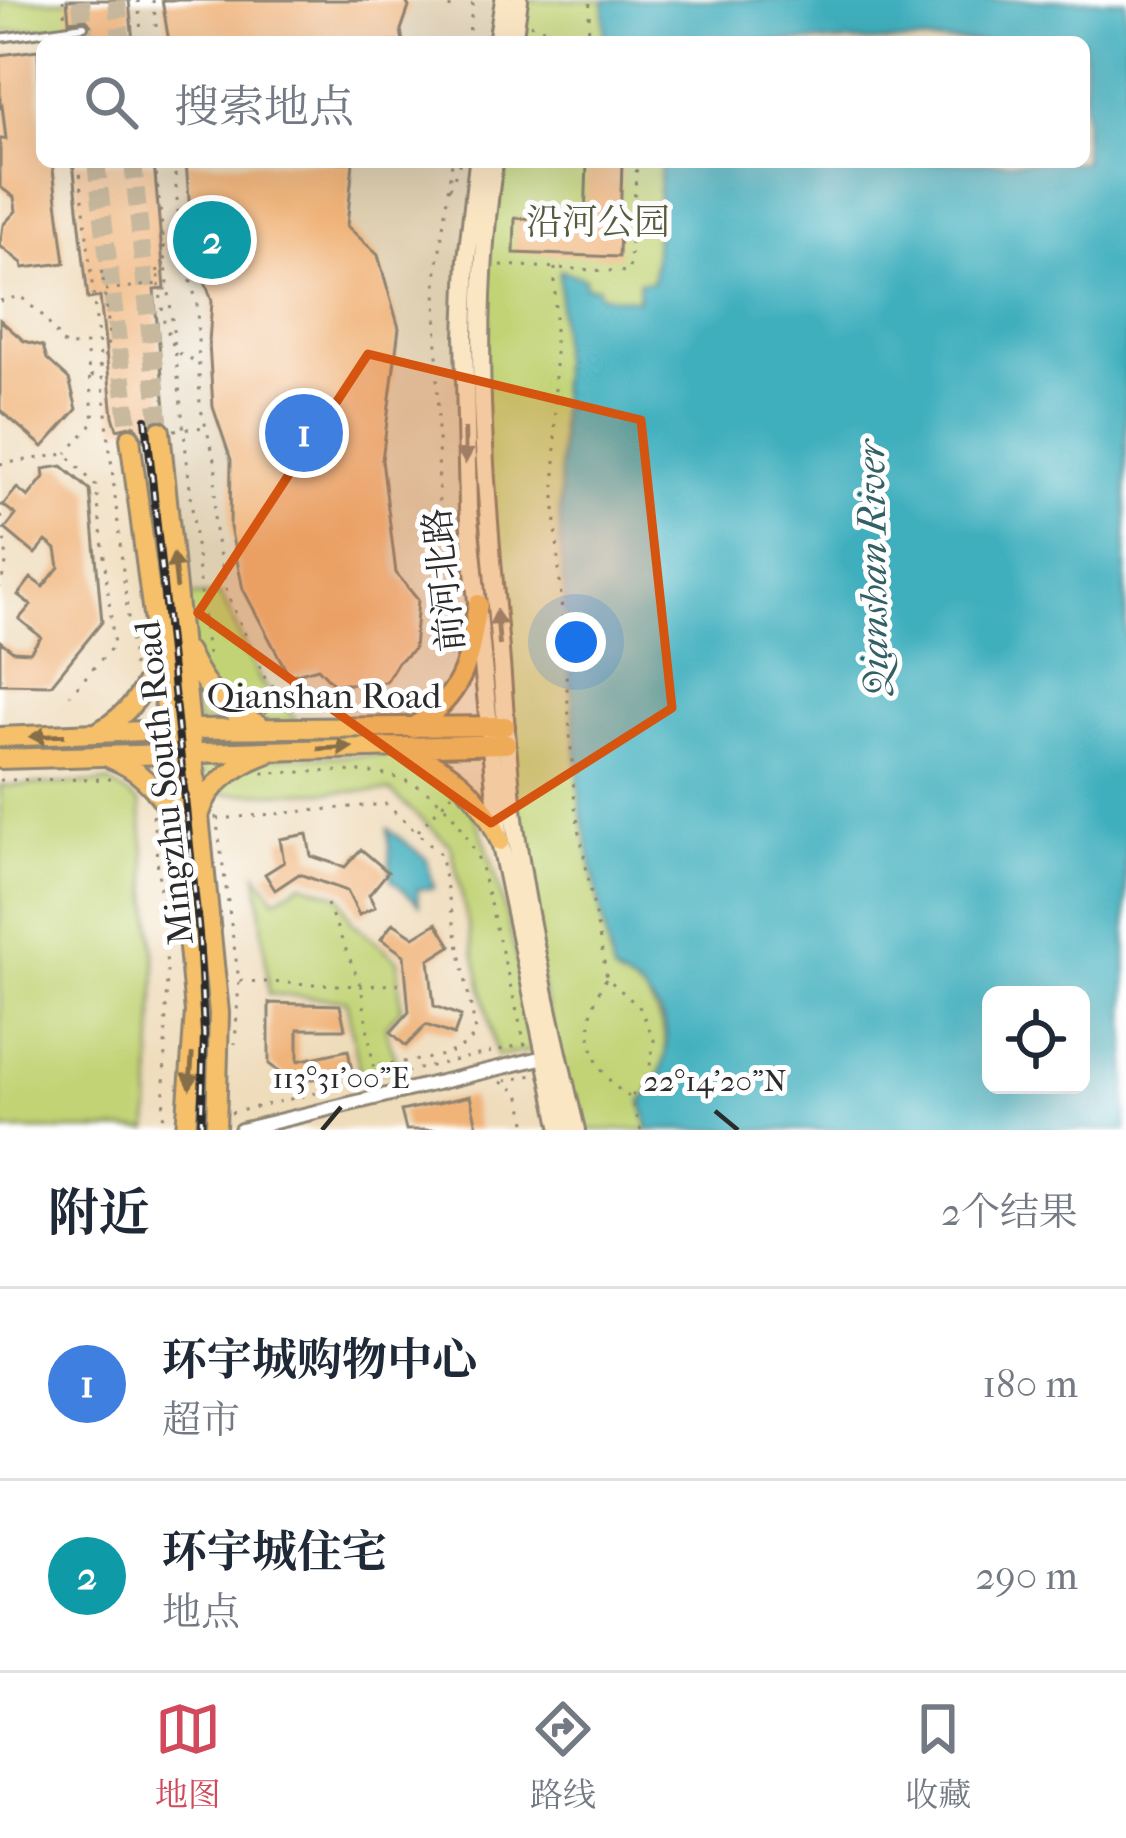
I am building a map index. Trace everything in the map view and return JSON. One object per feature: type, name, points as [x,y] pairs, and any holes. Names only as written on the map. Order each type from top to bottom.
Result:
[{"type":"main road","points":[[498,36],[503,0]]},
{"type":"main road","name":"前河北路","points":[[477,168],[467,259],[465,458],[478,604],[561,1130]]},
{"type":"main road","name":"前河北路","points":[[493,168],[478,329],[500,841],[551,1055],[576,1130]]},
{"type":"main road","name":"Mingzhu South Road","points":[[160,431],[192,752],[211,817],[219,1012],[216,1130]]},
{"type":"main road","name":"Mingzhu South Road","points":[[130,438],[171,753],[195,1012],[186,1130]]},
{"type":"main road","points":[[413,728],[440,709],[462,680],[478,604]]},
{"type":"main road","points":[[181,630],[194,665],[212,693],[236,714],[274,728]]},
{"type":"main road","points":[[94,734],[138,698],[153,668],[157,646]]},
{"type":"main road","name":"Qianshan Road","points":[[0,737],[274,728],[413,728],[498,736]]},
{"type":"main road","name":"Qianshan Road","points":[[0,759],[278,751],[498,736]]},
{"type":"main road","points":[[393,745],[464,782],[491,818],[500,841]]},
{"type":"main road","points":[[211,817],[205,798],[218,783],[244,764],[278,751]]},
{"type":"main road","points":[[95,756],[128,765],[150,784],[178,831]]},
{"type":"main road","points":[[195,1012],[219,1012]]},
{"type":"street","points":[[241,1130],[551,1055]]},
{"type":"lane","points":[[0,38],[84,26]]},
{"type":"path","points":[[63,0],[66,28]]},
{"type":"path","points":[[138,0],[141,36]]},
{"type":"path","points":[[153,0],[157,36]]},
{"type":"path","points":[[450,0],[450,9]]},
{"type":"path","points":[[469,36],[473,0]]},
{"type":"path","points":[[588,36],[590,0]]},
{"type":"path","points":[[518,9],[568,36]]},
{"type":"path","points":[[80,168],[133,679]]},
{"type":"path","points":[[156,168],[207,656]]},
{"type":"path","points":[[174,168],[181,248],[197,303],[200,406],[216,463],[214,525],[227,594],[273,690],[289,702],[406,706],[430,694]]},
{"type":"path","points":[[448,668],[436,278],[451,168]]},
{"type":"path","points":[[447,199],[458,168]]},
{"type":"path","points":[[481,262],[629,272],[637,168]]},
{"type":"path","points":[[166,264],[157,265],[164,322],[176,349],[199,362]]},
{"type":"path","points":[[555,268],[552,416],[565,692],[575,807],[607,978],[589,1016],[589,1043],[602,1072],[631,1098],[641,1130]]},
{"type":"path","points":[[90,271],[101,270],[109,330],[108,349],[91,377]]},
{"type":"path","points":[[104,290],[159,284]]},
{"type":"path","points":[[0,301],[20,296],[43,316],[66,347],[86,344],[94,422],[66,454],[0,464]]},
{"type":"path","points":[[160,431],[206,427]]},
{"type":"path","points":[[66,454],[96,486],[114,645],[70,695]]},
{"type":"path","points":[[0,504],[8,560],[0,587]]},
{"type":"path","points":[[230,1113],[525,1044],[480,863],[468,835],[442,803],[419,785],[385,773],[250,773]]},
{"type":"path","points":[[0,780],[102,778],[131,786]]},
{"type":"path","points":[[417,833],[464,782]]},
{"type":"path","points":[[234,1047],[239,981],[211,817],[386,804],[440,854],[476,1032],[472,1041],[456,1051],[374,1066]]},
{"type":"path","points":[[152,813],[167,967],[163,1130]]},
{"type":"path","points":[[327,904],[361,986],[376,1079]]},
{"type":"path","points":[[607,978],[640,1008],[654,1040],[649,1072],[631,1098]]},
{"type":"path","points":[[239,981],[399,984]]},
{"type":"path","points":[[502,1082],[533,1075]]},
{"type":"highlighted area","points":[[368,354],[641,420],[672,708],[491,823],[198,613]]},
{"type":"shaded area","points":[[117,0],[503,0],[498,36],[120,36]]},
{"type":"shaded area","points":[[134,168],[479,168],[467,259],[477,604],[469,660],[413,728],[191,729]]},
{"type":"green space","points":[[0,0],[81,0],[83,26],[0,32]]},
{"type":"green space","points":[[523,0],[604,0],[605,36],[518,36]]},
{"type":"green space","name":"沿河公园","points":[[498,168],[661,168],[653,283],[639,300],[598,295],[585,287],[584,278],[560,271],[647,996],[665,1038],[660,1075],[642,1102],[649,1130],[575,1130],[505,826],[492,692],[480,292]]},
{"type":"green space","points":[[221,595],[261,683],[297,721],[197,723],[184,596]]},
{"type":"green space","points":[[393,755],[444,779],[471,808],[495,873],[537,1050],[497,1057],[451,846],[390,791],[207,794],[199,758]]},
{"type":"green space","points":[[109,782],[140,803],[156,968],[149,1130],[0,1130],[0,786]]},
{"type":"green space","points":[[257,874],[275,899],[302,883],[340,896],[352,922],[398,960],[401,1008],[385,1027],[398,1068],[360,1074],[346,1000],[269,994]]},
{"type":"water","name":"Qianshan River","points":[[604,0],[1126,0],[1126,1130],[649,1130],[642,1102],[658,1077],[666,1035],[646,995],[613,973],[581,810],[560,542],[560,270],[584,278],[585,287],[598,287],[599,295],[638,300],[639,282],[653,282],[661,168],[1090,168],[1090,36],[605,36]]},
{"type":"water","points":[[388,829],[427,859],[434,888],[417,889],[419,904],[391,879]]},
{"type":"building","points":[[67,0],[129,0],[132,36],[70,36],[88,32],[91,26],[86,19],[69,21]]},
{"type":"building","points":[[162,0],[405,0],[409,7],[402,36],[168,36]]},
{"type":"building","points":[[36,50],[36,168],[53,168],[65,263],[23,268],[0,246],[3,225],[16,211],[14,197],[0,187],[0,139],[6,139],[0,107],[0,55]]},
{"type":"building","points":[[74,168],[155,168],[165,289],[154,290],[166,419],[151,421],[144,440],[134,425],[117,429],[100,297],[88,299]]},
{"type":"building","points":[[186,168],[352,168],[347,226],[378,255],[399,328],[382,460],[396,573],[418,600],[414,649],[398,662],[386,682],[363,679],[333,684],[318,668],[289,676],[243,589],[230,527],[231,460],[213,407],[212,301],[193,248]]},
{"type":"building","points":[[587,168],[622,168],[619,257],[514,253],[515,218],[585,221]]},
{"type":"building","points":[[0,320],[24,341],[43,346],[47,359],[69,379],[77,409],[43,447],[0,410]]},
{"type":"building","points":[[62,466],[90,490],[102,622],[51,685],[0,684],[0,641],[13,651],[30,652],[41,637],[19,619],[31,605],[18,595],[31,578],[43,587],[59,567],[56,549],[46,541],[35,554],[5,529],[16,515],[3,505],[17,488],[28,497],[44,477],[43,469]]},
{"type":"building","points":[[307,834],[311,856],[345,867],[361,849],[388,872],[369,895],[375,907],[359,915],[347,891],[299,874],[275,890],[265,874],[284,862],[280,839]]},
{"type":"building","points":[[393,923],[414,937],[437,923],[451,946],[429,960],[434,1006],[461,1016],[454,1035],[426,1025],[406,1046],[391,1032],[409,1012],[404,955],[381,939]]},
{"type":"building","points":[[269,1003],[340,1005],[345,1029],[298,1029],[298,1061],[348,1050],[352,1071],[293,1083],[269,1064]]},
{"type":"building","points":[[470,1096],[478,1130],[406,1130],[401,1111]]},
{"type":"tunnel","points":[[81,0],[84,36]]},
{"type":"tunnel","points":[[117,0],[120,36]]},
{"type":"tunnel","points":[[97,168],[130,438]]},
{"type":"tunnel","points":[[134,168],[160,431]]},
{"type":"railway","points":[[146,419],[199,934],[204,1034],[201,1130]]},
{"type":"place","name":"环宇城住宅","points":[[212,240]]},
{"type":"place","name":"环宇城购物中心","points":[[304,433]]}]
